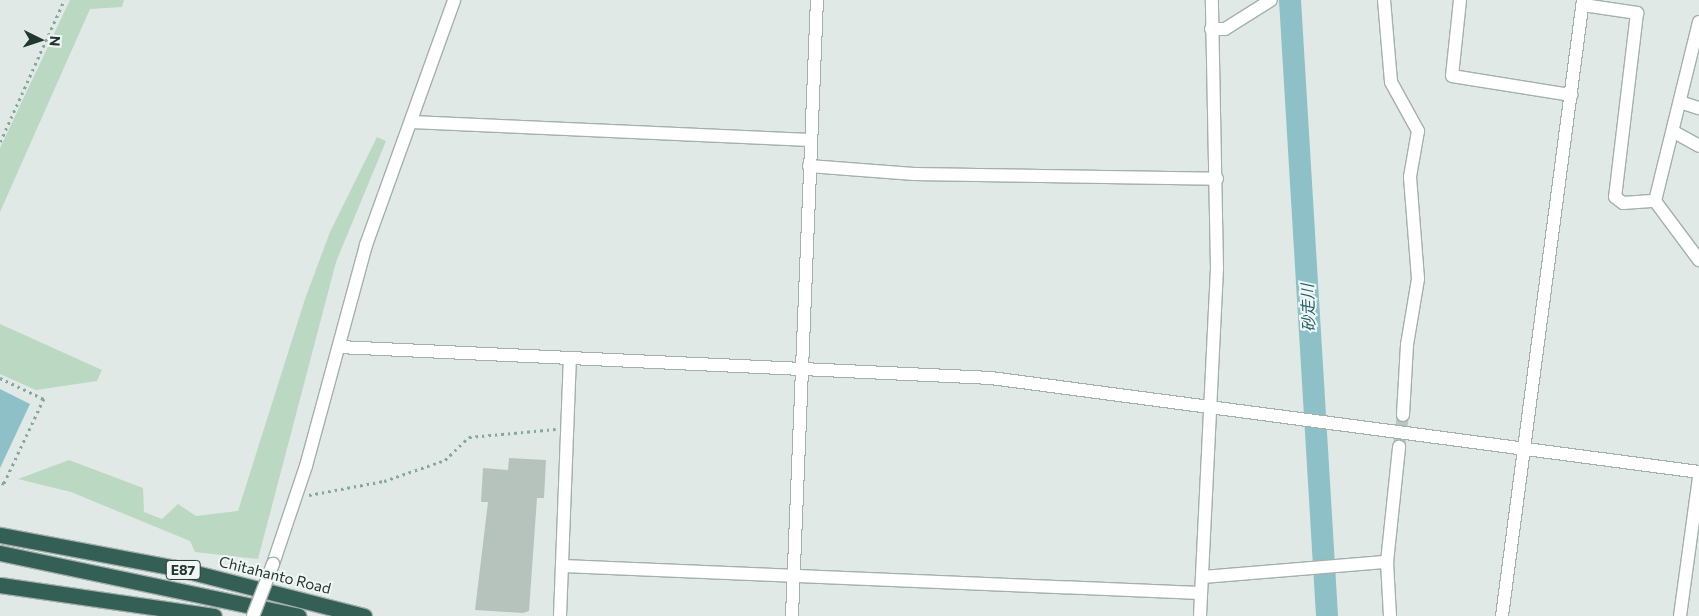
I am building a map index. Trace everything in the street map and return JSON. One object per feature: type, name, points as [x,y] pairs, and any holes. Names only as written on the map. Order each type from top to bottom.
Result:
[{"type":"highway","name":"Chitahanto Road","points":[[0,535],[176,568],[364,616]]},
{"type":"highway","name":"E87","points":[[0,553],[298,616]]},
{"type":"highway","points":[[0,585],[214,616]]},
{"type":"street","points":[[253,616],[297,493],[366,244],[412,122],[454,0]]},
{"type":"street","points":[[792,616],[817,0]]},
{"type":"street","points":[[1200,616],[1199,593],[1203,577],[1212,405],[1217,178],[1211,29],[1212,0]]},
{"type":"street","points":[[1211,29],[1225,29],[1271,0]]},
{"type":"street","points":[[1384,0],[1391,82],[1418,131],[1410,177],[1418,278],[1407,346],[1403,415]]},
{"type":"street","points":[[1460,0],[1452,76],[1571,95]]},
{"type":"street","points":[[1502,616],[1583,3],[1637,14],[1615,197],[1623,203],[1655,201]]},
{"type":"street","points":[[1699,22],[1674,132],[1658,177],[1655,201],[1699,260]]},
{"type":"street","points":[[1680,102],[1699,108]]},
{"type":"street","points":[[412,122],[810,140]]},
{"type":"street","points":[[1674,132],[1699,146]]},
{"type":"street","points":[[809,166],[914,174],[1217,178]]},
{"type":"street","points":[[339,347],[992,378],[1212,405],[1309,420],[1699,472]]},
{"type":"street","points":[[560,616],[570,358]]},
{"type":"street","points":[[1390,616],[1387,562],[1399,447]]},
{"type":"street","points":[[1680,616],[1699,478]]},
{"type":"street","points":[[1203,577],[1387,562]]},
{"type":"street","points":[[563,566],[1199,593]]},
{"type":"path","points":[[0,142],[64,0]]},
{"type":"path","points":[[0,378],[44,399],[4,484],[0,483]]},
{"type":"path","points":[[297,493],[320,495],[384,481],[446,460],[469,437],[568,428]]},
{"type":"green space","points":[[70,0],[124,0],[122,7],[90,9],[0,212],[0,148]]},
{"type":"green space","points":[[377,137],[386,141],[336,262],[258,559],[195,552],[190,541],[71,492],[18,479],[69,460],[143,488],[144,512],[162,519],[178,504],[196,516],[238,511],[305,299],[330,232]]},
{"type":"green space","points":[[0,324],[102,370],[97,381],[36,390],[0,374]]},
{"type":"water","points":[[0,389],[30,404],[0,468]]},
{"type":"building","points":[[509,458],[546,460],[544,498],[537,498],[529,611],[523,613],[475,610],[488,502],[481,502],[483,468],[508,470]]},
{"type":"waterway","name":"砂走川","points":[[1290,0],[1327,616]]},
{"type":"tunnel","points":[[1399,447],[1403,415]]}]
